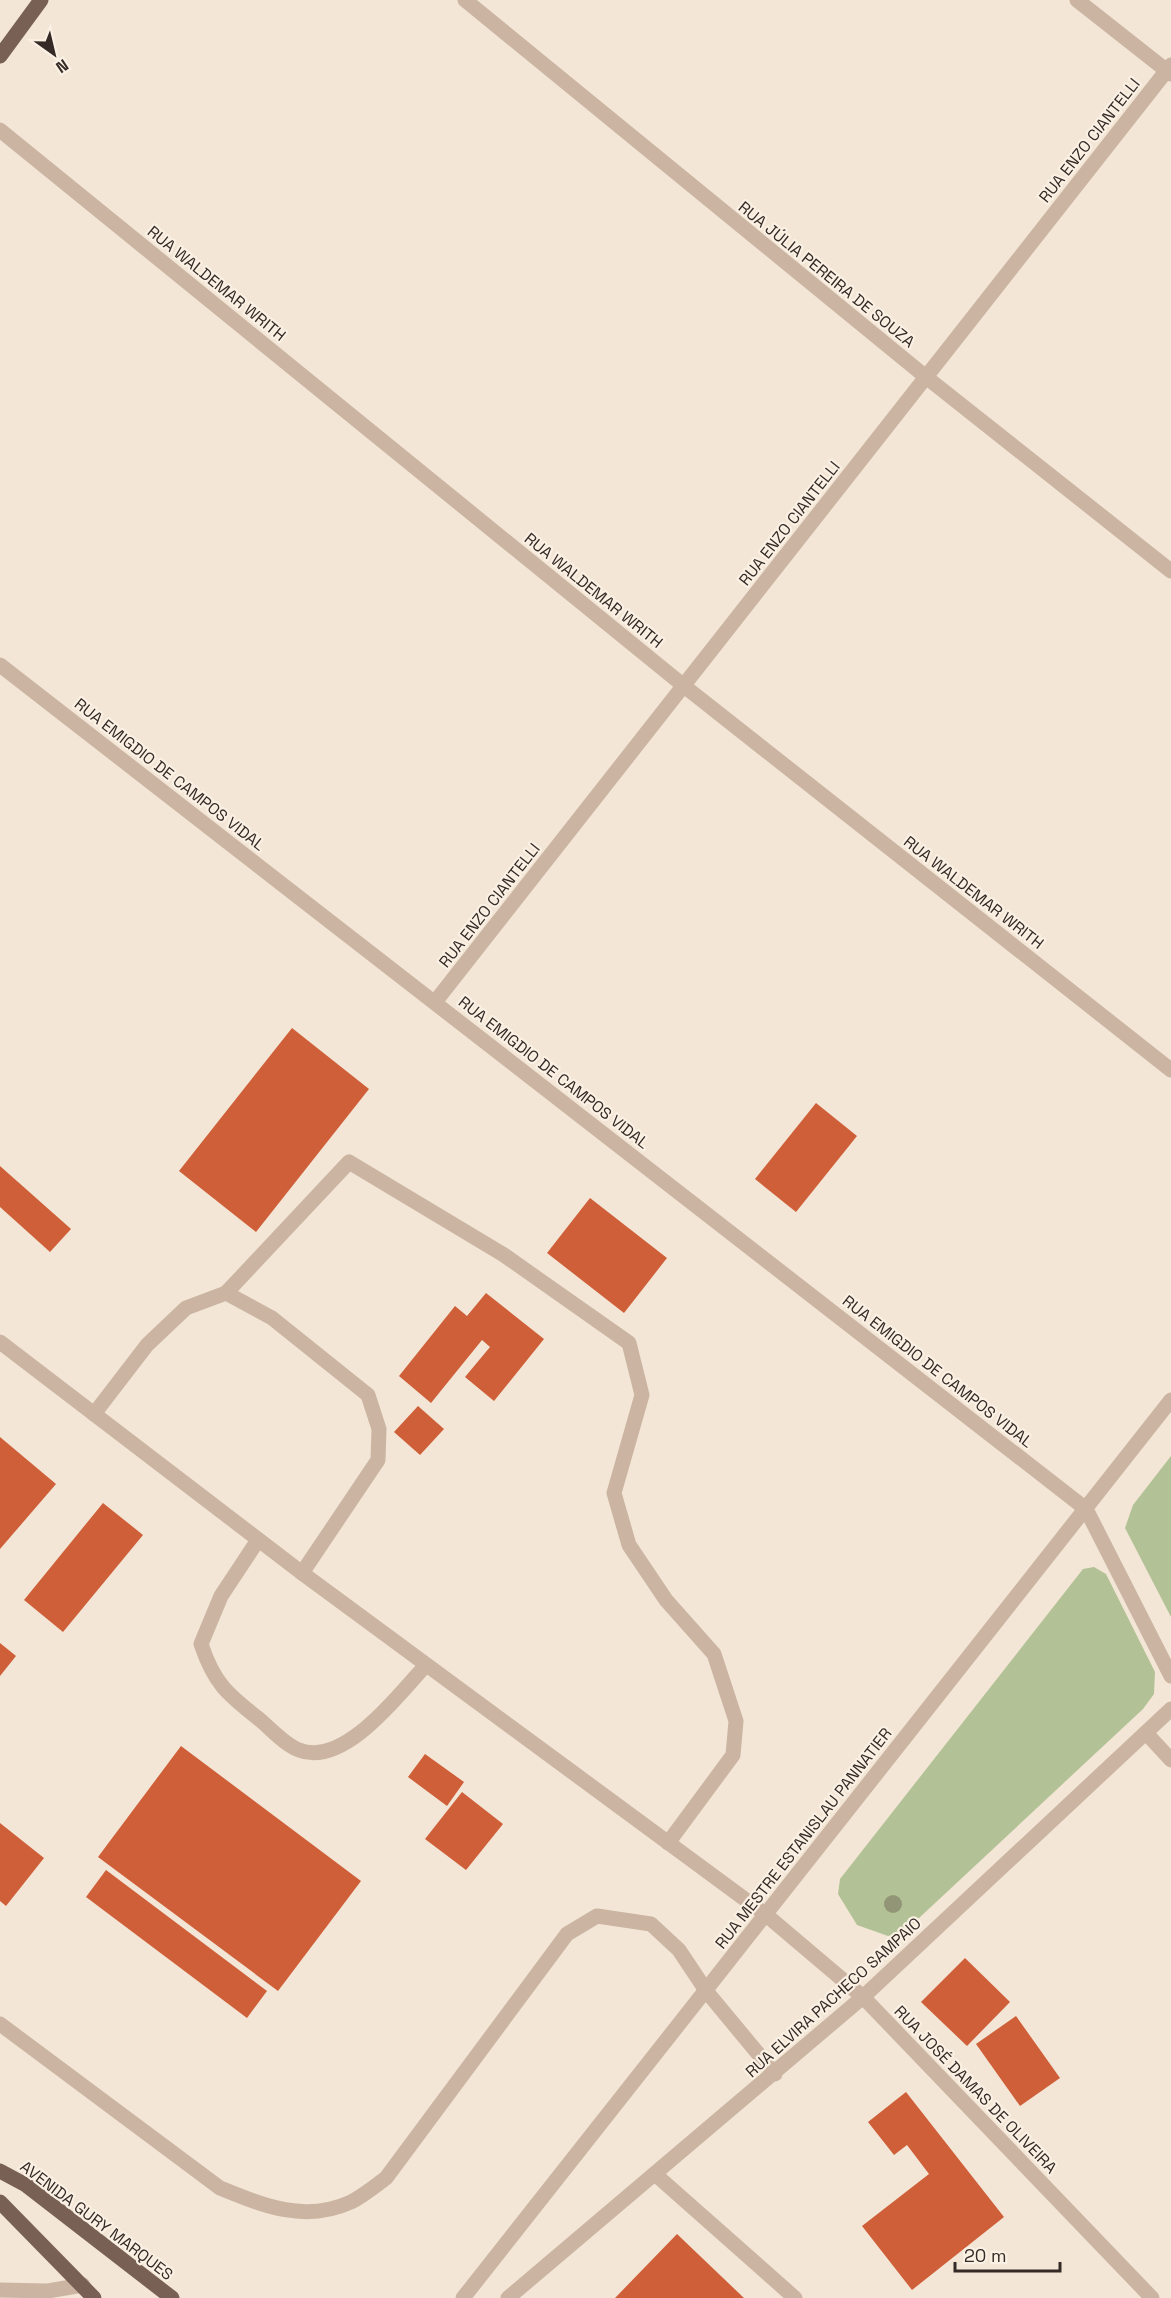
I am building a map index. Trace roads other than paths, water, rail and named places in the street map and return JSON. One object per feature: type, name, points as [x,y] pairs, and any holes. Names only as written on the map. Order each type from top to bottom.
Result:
[{"type":"main road","points":[[0,56],[41,0]]},
{"type":"main road","name":"AVENIDA GURY MARQUES","points":[[0,2171],[26,2185],[172,2298]]},
{"type":"main road","points":[[0,2202],[94,2298]]},
{"type":"street","name":"RUA JÚLIA PEREIRA DE SOUZA","points":[[465,0],[926,377],[1171,571]]},
{"type":"street","points":[[1077,0],[1170,70]]},
{"type":"street","name":"RUA ENZO CIANTELLI","points":[[435,1002],[1170,70]]},
{"type":"street","name":"RUA WALDEMAR WRITH","points":[[0,130],[684,686],[1171,1070]]},
{"type":"street","name":"RUA EMIGDIO DE CAMPOS VIDAL","points":[[0,665],[1086,1509]]},
{"type":"street","points":[[94,1414],[147,1345],[186,1308],[226,1293],[349,1162],[504,1255],[629,1343],[642,1395],[614,1493],[629,1545],[666,1600],[714,1654],[736,1721],[733,1755],[668,1843]]},
{"type":"street","points":[[226,1293],[272,1318],[368,1395],[379,1429],[378,1460],[302,1573]]},
{"type":"street","name":"RUA JOSÉ DAMAS DE OLIVEIRA","points":[[0,1342],[302,1573],[765,1914],[863,1997],[1152,2298]]},
{"type":"street","name":"RUA MESTRE ESTANISLAU PANNATIER","points":[[463,2298],[669,2033],[707,1992],[765,1914],[1171,1400]]},
{"type":"street","points":[[1086,1509],[1171,1676]]},
{"type":"street","points":[[258,1540],[221,1596],[201,1644],[210,1671],[229,1695],[299,1750],[329,1752],[360,1735],[426,1665]]},
{"type":"street","name":"RUA ELVIRA PACHECO SAMPAIO","points":[[508,2298],[656,2175],[863,1997],[1171,1709]]},
{"type":"street","points":[[1146,1733],[1171,1760]]},
{"type":"street","points":[[0,2024],[220,2188],[256,2202],[307,2214],[351,2202],[386,2178],[567,1934],[597,1916],[651,1923],[678,1950],[707,1992],[775,2074]]},
{"type":"street","points":[[656,2175],[795,2298]]},
{"type":"street","points":[[0,2290],[48,2291],[83,2285]]}]
